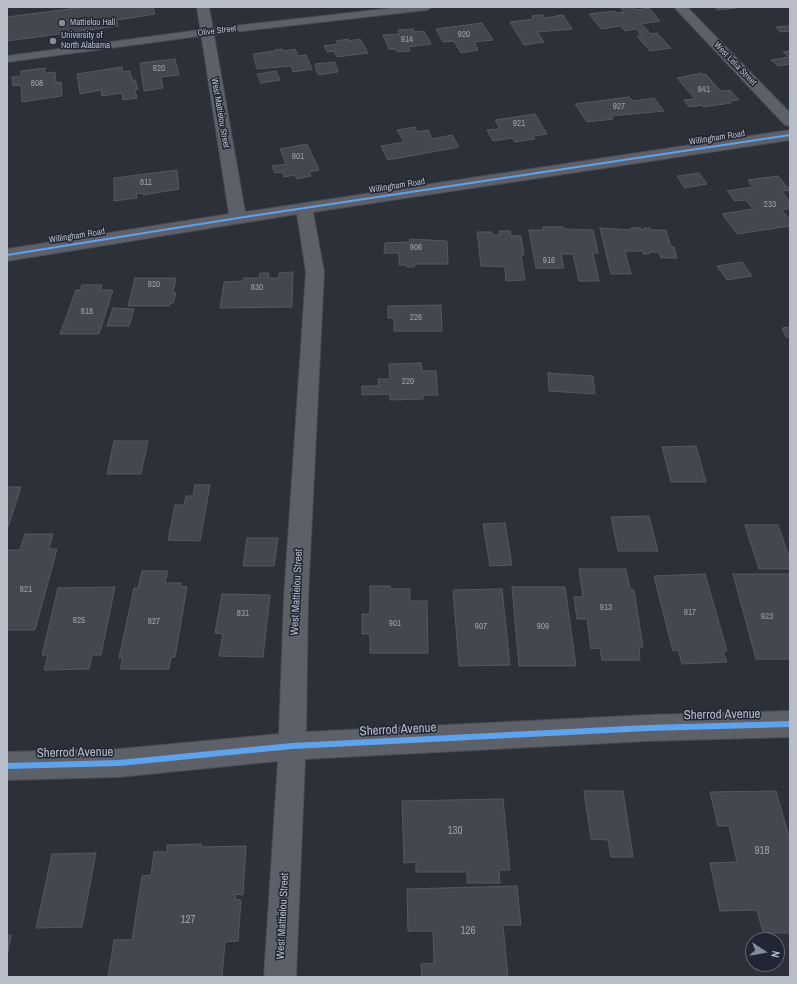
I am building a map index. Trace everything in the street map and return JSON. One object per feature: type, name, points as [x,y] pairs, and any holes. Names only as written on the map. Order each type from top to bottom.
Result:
[{"type":"street","name":"West Mattielou Street","points":[[203,7],[238,218]]},
{"type":"street","name":"West Lelia Street","points":[[680,7],[790,122]]},
{"type":"street","name":"Willingham Road","points":[[7,255],[238,218],[790,135]]},
{"type":"street","name":"West Mattielou Street","points":[[280,977],[292,746],[296,598],[315,272],[304,208]]},
{"type":"street","name":"Sherrod Avenue","points":[[7,766],[119,763],[292,746],[648,728],[790,724]]},
{"type":"lane","name":"Olive Street","points":[[7,59],[207,32],[428,7]]},
{"type":"building","name":"Mattielou Hall","points":[[84,7],[153,7],[155,14],[117,20],[118,26],[7,41],[7,17]]},
{"type":"building","points":[[634,7],[636,10],[649,8],[660,21],[641,24],[651,34],[657,33],[671,48],[650,51],[637,36],[642,36],[636,29],[625,31],[621,26],[601,29],[589,14],[615,11],[617,13],[624,12],[621,8]]},
{"type":"building","points":[[715,7],[744,7],[717,10]]},
{"type":"building","points":[[543,15],[544,18],[563,15],[572,29],[537,32],[544,42],[524,45],[510,22],[533,19],[532,16]]},
{"type":"building","points":[[482,23],[493,40],[474,42],[478,50],[461,53],[454,41],[443,42],[436,29]]},
{"type":"building","points":[[790,26],[790,31],[780,32],[776,27]]},
{"type":"building","points":[[413,29],[414,32],[424,31],[431,44],[408,47],[410,51],[397,52],[395,49],[389,49],[383,35],[400,34],[398,30]]},
{"type":"building","points":[[348,39],[348,41],[360,39],[368,53],[337,57],[334,51],[327,52],[324,46],[338,44],[336,41]]},
{"type":"building","points":[[281,49],[285,51],[295,49],[298,56],[306,55],[312,69],[293,72],[291,66],[257,69],[253,54]]},
{"type":"building","points":[[790,51],[790,64],[778,66],[771,60],[789,57],[783,52]]},
{"type":"building","points":[[175,59],[179,75],[161,77],[163,88],[144,91],[140,63]]},
{"type":"building","points":[[335,62],[338,72],[318,75],[315,64]]},
{"type":"building","points":[[122,67],[123,72],[130,71],[132,80],[135,80],[138,89],[135,90],[137,98],[123,100],[122,93],[102,96],[101,90],[80,94],[77,74]]},
{"type":"building","points":[[45,68],[45,73],[55,72],[56,83],[61,82],[62,96],[22,102],[21,85],[13,86],[12,77],[21,76],[21,71]]},
{"type":"building","points":[[276,71],[280,80],[261,83],[257,74]]},
{"type":"building","points":[[701,73],[702,75],[706,74],[720,91],[730,90],[739,100],[730,101],[731,103],[703,107],[702,105],[689,107],[684,100],[695,99],[677,78]]},
{"type":"building","points":[[629,97],[633,101],[654,98],[664,111],[611,116],[613,119],[587,122],[575,104]]},
{"type":"building","points":[[535,114],[547,134],[533,136],[535,139],[515,142],[513,138],[493,141],[487,130],[500,129],[495,120]]},
{"type":"building","points":[[415,127],[417,132],[428,130],[432,139],[452,135],[459,147],[388,160],[381,146],[404,142],[397,130]]},
{"type":"building","points":[[307,144],[319,170],[309,172],[311,176],[297,179],[295,175],[284,177],[282,172],[275,173],[272,166],[286,164],[280,149]]},
{"type":"building","points":[[177,170],[179,189],[143,195],[143,193],[136,194],[137,198],[114,201],[114,178]]},
{"type":"building","points":[[699,173],[707,184],[685,188],[677,176]]},
{"type":"building","points":[[778,176],[790,190],[782,191],[790,202],[790,208],[782,210],[790,220],[790,226],[737,234],[722,214],[753,209],[746,200],[735,201],[727,191],[753,187],[748,180]]},
{"type":"building","points":[[543,227],[593,230],[598,253],[593,253],[599,281],[579,281],[573,254],[561,254],[564,268],[536,268],[529,230],[543,230]]},
{"type":"building","points":[[600,228],[631,230],[631,228],[641,228],[641,230],[644,230],[644,228],[650,228],[650,230],[666,230],[671,247],[674,247],[677,258],[661,258],[659,252],[649,252],[649,254],[643,254],[643,251],[625,251],[631,274],[611,274]]},
{"type":"building","points":[[499,231],[510,231],[511,236],[521,236],[524,255],[521,255],[525,280],[506,281],[505,267],[481,266],[477,232],[492,232],[492,235],[500,235]]},
{"type":"building","points":[[410,239],[447,241],[448,264],[415,264],[414,267],[407,267],[407,265],[399,265],[399,253],[384,253],[385,243],[410,242]]},
{"type":"building","points":[[742,262],[752,276],[727,280],[717,266]]},
{"type":"building","points":[[293,272],[292,307],[220,308],[224,282],[244,281],[244,278],[259,278],[260,273],[269,273],[268,278],[279,278],[279,273]]},
{"type":"building","points":[[135,278],[176,278],[173,293],[176,293],[173,303],[170,303],[169,306],[128,306]]},
{"type":"building","points":[[82,285],[102,285],[100,290],[113,290],[99,334],[60,334],[76,290],[80,290]]},
{"type":"building","points":[[441,305],[442,331],[394,331],[394,318],[388,318],[388,306]]},
{"type":"building","points":[[113,308],[134,309],[129,326],[107,326]]},
{"type":"building","points":[[790,327],[790,337],[786,337],[782,328]]},
{"type":"building","points":[[421,363],[422,371],[436,371],[438,395],[423,395],[423,399],[390,400],[390,394],[362,395],[362,386],[379,386],[378,379],[390,379],[389,364]]},
{"type":"building","points":[[548,373],[593,376],[595,394],[549,391]]},
{"type":"building","points":[[114,441],[148,441],[141,474],[107,474]]},
{"type":"building","points":[[696,446],[706,482],[671,482],[662,447]]},
{"type":"building","points":[[195,485],[210,485],[200,541],[168,540],[175,505],[184,505],[186,496],[193,496]]},
{"type":"building","points":[[7,487],[21,487],[8,527],[7,527]]},
{"type":"building","points":[[649,516],[658,551],[618,551],[611,517]]},
{"type":"building","points":[[505,523],[512,565],[490,566],[483,524]]},
{"type":"building","points":[[745,525],[778,525],[790,560],[790,569],[759,569]]},
{"type":"building","points":[[25,534],[53,534],[49,549],[57,549],[35,630],[7,630],[7,550],[20,550]]},
{"type":"building","points":[[247,538],[278,538],[274,566],[243,566]]},
{"type":"building","points":[[579,569],[626,569],[630,589],[634,590],[643,647],[639,647],[640,660],[602,660],[600,648],[591,649],[587,619],[577,619],[574,597],[583,597]]},
{"type":"building","points":[[142,571],[168,571],[165,583],[181,583],[180,586],[187,587],[175,657],[171,657],[169,669],[120,669],[123,658],[119,658],[134,588],[138,588]]},
{"type":"building","points":[[705,574],[727,651],[723,651],[727,662],[682,664],[678,650],[673,651],[654,576]]},
{"type":"building","points":[[733,574],[790,574],[790,659],[756,659]]},
{"type":"building","points":[[370,586],[390,586],[390,589],[410,589],[410,601],[427,601],[428,653],[370,653],[370,634],[362,634],[362,614],[370,614]]},
{"type":"building","points":[[115,587],[101,655],[92,655],[89,669],[44,670],[48,655],[42,655],[58,588]]},
{"type":"building","points":[[512,587],[565,587],[576,666],[519,666]]},
{"type":"building","points":[[502,589],[510,665],[459,666],[453,590]]},
{"type":"building","points":[[222,594],[270,595],[263,657],[219,656],[223,634],[215,633]]},
{"type":"building","points":[[584,791],[623,791],[633,857],[611,857],[608,840],[591,839]]},
{"type":"building","points":[[776,791],[790,840],[790,933],[763,932],[757,910],[720,911],[710,863],[737,862],[729,826],[718,826],[710,792]]},
{"type":"building","points":[[503,799],[510,870],[499,870],[500,883],[467,883],[467,872],[416,872],[416,862],[404,863],[402,801]]},
{"type":"building","points":[[201,844],[201,847],[246,846],[243,895],[236,894],[235,899],[241,900],[238,941],[225,942],[222,977],[108,977],[114,940],[132,940],[142,876],[151,875],[154,852],[167,852],[167,845]]},
{"type":"building","points":[[96,853],[82,927],[36,928],[52,854]]},
{"type":"building","points":[[517,886],[521,925],[503,925],[508,977],[422,977],[421,964],[434,963],[433,931],[408,931],[407,889]]},
{"type":"building","points":[[11,935],[7,957],[7,936]]},
{"type":"cycle path","points":[[7,255],[238,218],[790,135]]},
{"type":"cycle path","points":[[7,766],[119,763],[292,746],[648,728],[790,724]]},
{"type":"place","name":"Mattielou Hall","points":[[62,23]]},
{"type":"place","name":"University of North Alabama","points":[[53,41]]}]
